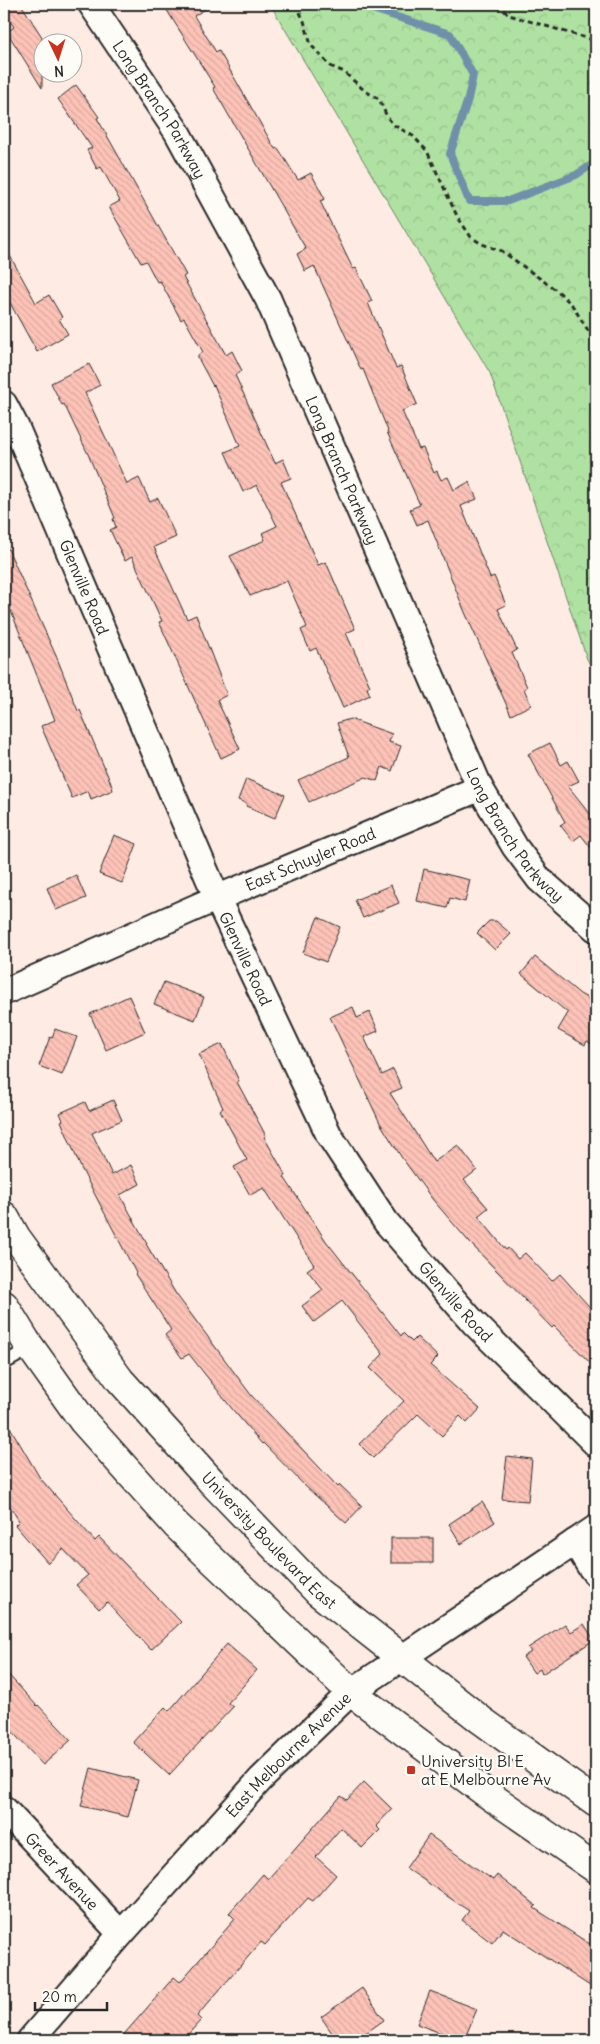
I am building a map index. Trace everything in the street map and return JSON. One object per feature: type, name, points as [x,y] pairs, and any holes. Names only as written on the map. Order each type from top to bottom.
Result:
[{"type":"main road","name":"University Boulevard East","points":[[4,1216],[16,1237],[120,1380],[205,1474],[318,1592],[481,1720],[596,1803]]},
{"type":"main road","points":[[4,1305],[31,1348],[83,1421],[176,1524],[351,1692],[486,1793],[596,1869]]},
{"type":"street","name":"Long Branch Parkway","points":[[91,4],[177,132],[268,299],[480,788],[515,847],[539,879],[596,929]]},
{"type":"street","name":"Glenville Road","points":[[4,404],[16,427],[217,898],[329,1135],[386,1222],[474,1323],[596,1444]]},
{"type":"street","name":"East Schuyler Road","points":[[4,992],[217,898],[480,788]]},
{"type":"street","name":"East Melbourne Avenue","points":[[30,2040],[121,1934],[262,1780],[351,1692],[596,1528]]},
{"type":"street","points":[[575,1542],[596,1574]]},
{"type":"street","name":"Greer Avenue","points":[[4,1809],[121,1934]]},
{"type":"lane","points":[[4,1363],[31,1348]]},
{"type":"path","points":[[296,4],[304,21],[311,45],[330,66],[344,72],[365,91],[379,99],[387,116],[394,124],[413,136],[427,151],[460,222],[471,237],[482,244],[502,251],[560,293],[572,305],[596,343]]},
{"type":"path","points":[[497,4],[509,15],[596,41]]},
{"type":"green space","points":[[270,4],[596,4],[596,675],[587,659],[490,373]]},
{"type":"building","points":[[4,4],[21,4],[39,32],[32,32],[32,72],[7,32],[14,27],[4,12]]},
{"type":"building","points":[[163,4],[213,4],[194,16],[216,52],[219,51],[275,149],[278,148],[298,180],[311,173],[325,199],[320,201],[353,269],[356,268],[372,301],[368,303],[396,368],[401,366],[417,404],[402,411],[419,449],[423,448],[434,473],[437,471],[441,480],[448,477],[454,490],[469,482],[477,499],[461,506],[490,578],[494,576],[506,605],[498,609],[517,650],[512,653],[527,687],[524,689],[531,705],[511,715],[464,610],[428,520],[417,525],[410,509],[420,505],[387,432],[363,369],[361,370],[314,266],[305,271],[297,254],[306,249],[213,88],[215,87]]},
{"type":"building","points":[[76,85],[99,117],[97,118],[186,275],[183,277],[226,355],[232,351],[242,371],[235,375],[275,463],[283,459],[291,478],[281,482],[318,565],[326,562],[355,629],[346,633],[370,686],[367,688],[370,695],[343,708],[316,648],[310,651],[301,630],[307,627],[287,581],[250,596],[230,556],[265,540],[262,533],[277,526],[257,485],[243,492],[225,452],[240,446],[214,385],[198,358],[198,355],[203,352],[184,318],[181,320],[160,281],[157,282],[146,261],[141,263],[109,207],[120,201],[101,167],[97,169],[87,150],[92,148],[58,99]]},
{"type":"building","points":[[4,245],[36,303],[49,295],[62,317],[59,319],[68,334],[37,352],[4,292]]},
{"type":"building","points":[[89,364],[100,385],[85,393],[127,484],[139,478],[150,502],[158,498],[176,537],[154,547],[187,619],[196,615],[227,695],[217,700],[240,749],[221,758],[159,622],[162,621],[132,557],[125,561],[110,530],[116,527],[113,519],[115,518],[88,454],[64,404],[62,405],[51,383]]},
{"type":"building","points":[[4,540],[110,781],[113,790],[91,799],[88,791],[72,798],[41,726],[55,720],[4,594]]},
{"type":"building","points":[[350,719],[392,734],[389,742],[401,746],[392,771],[382,767],[377,781],[366,777],[309,802],[298,780],[349,757],[337,723]]},
{"type":"building","points":[[550,743],[561,765],[568,761],[579,781],[568,786],[596,821],[596,854],[581,835],[573,841],[560,825],[565,822],[528,754]]},
{"type":"building","points":[[246,779],[285,795],[275,818],[246,806],[247,804],[238,800]]},
{"type":"building","points":[[114,835],[137,844],[122,883],[99,874]]},
{"type":"building","points":[[424,869],[470,880],[465,902],[450,898],[447,908],[417,901]]},
{"type":"building","points":[[76,875],[86,898],[56,910],[47,888]]},
{"type":"building","points":[[391,885],[399,903],[363,918],[355,900]]},
{"type":"building","points":[[318,917],[340,927],[326,962],[303,953]]},
{"type":"building","points":[[489,921],[496,921],[511,934],[495,950],[477,933]]},
{"type":"building","points":[[535,957],[580,994],[596,1003],[596,1047],[587,1041],[585,1045],[558,1030],[568,1013],[521,974]]},
{"type":"building","points":[[164,982],[204,997],[195,1020],[154,1004]]},
{"type":"building","points":[[129,996],[145,1032],[106,1050],[90,1014]]},
{"type":"building","points":[[353,1007],[357,1018],[370,1012],[378,1031],[364,1037],[382,1075],[393,1069],[402,1088],[390,1093],[434,1162],[458,1145],[477,1170],[464,1180],[488,1208],[478,1216],[506,1250],[508,1248],[518,1259],[525,1253],[552,1281],[560,1274],[596,1314],[596,1369],[554,1326],[552,1328],[470,1243],[433,1200],[402,1158],[380,1123],[330,1017]]},
{"type":"building","points":[[55,1029],[77,1037],[62,1075],[39,1066]]},
{"type":"building","points":[[222,1044],[239,1081],[237,1082],[286,1176],[284,1177],[326,1241],[401,1336],[403,1333],[412,1342],[417,1337],[438,1357],[430,1365],[480,1409],[467,1423],[460,1416],[442,1436],[418,1414],[373,1458],[359,1444],[404,1401],[370,1368],[383,1354],[342,1301],[314,1322],[302,1306],[323,1290],[307,1270],[314,1265],[264,1188],[250,1195],[234,1167],[247,1160],[220,1110],[223,1108],[199,1054]]},
{"type":"building","points":[[113,1100],[122,1120],[92,1133],[112,1175],[131,1165],[140,1184],[120,1195],[146,1244],[176,1294],[251,1395],[338,1487],[340,1485],[362,1506],[346,1523],[262,1444],[189,1354],[182,1358],[165,1335],[171,1330],[135,1274],[81,1168],[61,1121],[63,1120],[60,1113],[85,1102],[89,1111]]},
{"type":"building","points":[[4,1417],[40,1478],[95,1541],[99,1537],[181,1622],[151,1650],[107,1602],[99,1609],[76,1585],[88,1575],[63,1549],[48,1563],[15,1525],[19,1521],[4,1496]]},
{"type":"building","points":[[507,1456],[532,1459],[528,1501],[502,1499]]},
{"type":"building","points":[[482,1502],[495,1522],[461,1544],[449,1524]]},
{"type":"building","points":[[391,1538],[433,1538],[433,1563],[391,1563]]},
{"type":"building","points":[[565,1624],[571,1632],[584,1624],[594,1640],[542,1674],[540,1669],[534,1673],[523,1657],[531,1652],[528,1648]]},
{"type":"building","points":[[227,1644],[257,1670],[228,1703],[233,1707],[169,1775],[133,1742],[165,1707],[169,1711]]},
{"type":"building","points":[[4,1670],[71,1740],[43,1765],[4,1723]]},
{"type":"building","points":[[91,1768],[138,1780],[128,1817],[81,1806]]},
{"type":"building","points":[[364,1782],[392,1809],[376,1826],[380,1830],[362,1848],[341,1828],[316,1857],[336,1875],[313,1901],[308,1898],[265,1945],[261,1942],[197,2016],[201,2020],[183,2040],[119,2040],[174,1977],[180,1982],[235,1919],[229,1913],[263,1874],[268,1879],[341,1796],[347,1800]]},
{"type":"building","points":[[429,1835],[493,1880],[497,1875],[536,1906],[534,1908],[596,1948],[596,1990],[503,1929],[492,1943],[462,1920],[469,1911],[406,1868]]},
{"type":"building","points":[[362,1988],[384,2020],[356,2040],[337,2040],[321,2017]]},
{"type":"building","points":[[430,1991],[477,2009],[464,2040],[459,2040],[417,2024]]},
{"type":"waterway","points":[[357,4],[450,34],[473,75],[468,99],[450,154],[469,201],[508,201],[576,175],[596,162]]},
{"type":"place","name":"University Bl E at E Melbourne Av","points":[[411,1770]]}]
